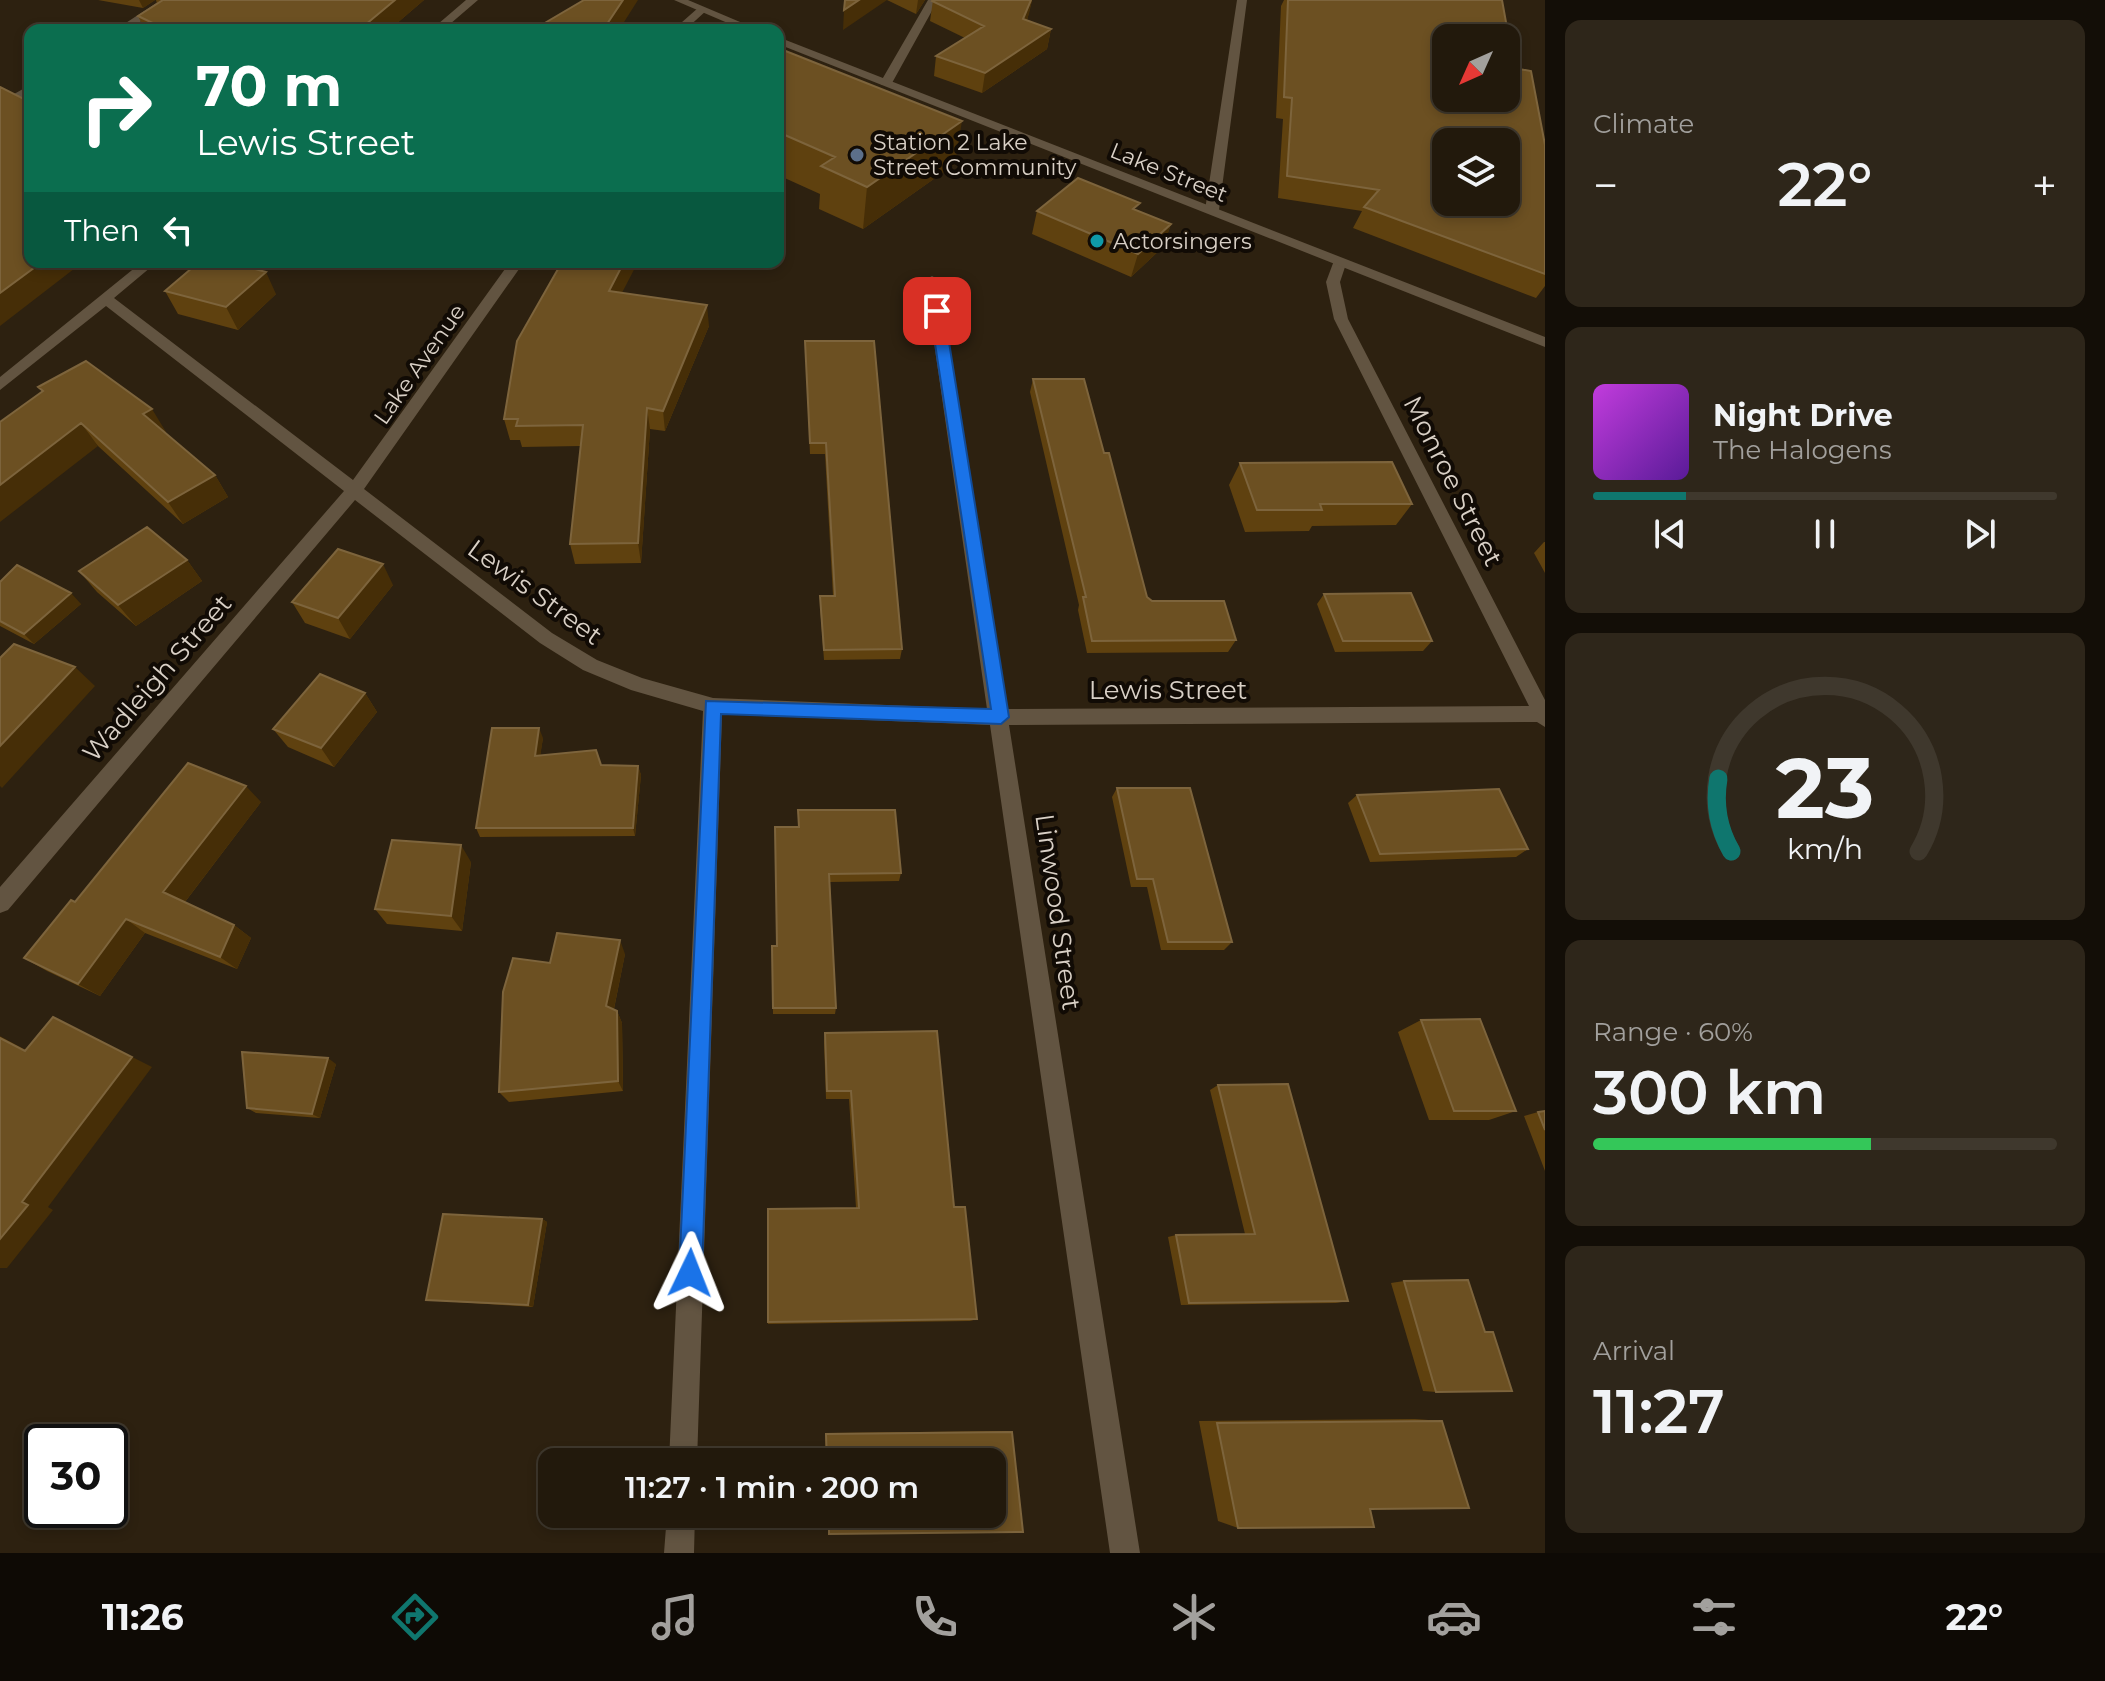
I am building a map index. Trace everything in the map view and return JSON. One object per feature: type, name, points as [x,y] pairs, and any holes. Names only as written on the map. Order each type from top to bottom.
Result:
[{"type":"street","points":[[130,24],[168,0]]},
{"type":"street","points":[[443,24],[473,0]]},
{"type":"street","points":[[679,0],[738,24]]},
{"type":"street","points":[[886,83],[933,0]]},
{"type":"street","points":[[1212,210],[1242,0]]},
{"type":"street","points":[[685,24],[702,10]]},
{"type":"street","name":"Lake Street","points":[[784,42],[1545,342]]},
{"type":"street","points":[[0,107],[24,92]]},
{"type":"street","name":"Monroe Street","points":[[1340,261],[1333,282],[1341,319],[1544,715]]},
{"type":"street","points":[[0,385],[142,268]]},
{"type":"street","name":"Lake Avenue","points":[[355,489],[513,268]]},
{"type":"street","name":"Linwood Street","points":[[932,280],[1001,717],[1125,1553]]},
{"type":"street","name":"Lewis Street","points":[[105,298],[546,638],[590,665],[638,685],[713,706],[1001,717],[1544,715]]},
{"type":"street","name":"Wadleigh Street","points":[[0,903],[355,489]]},
{"type":"street","points":[[684,1448],[713,706]]},
{"type":"street","points":[[679,1553],[680,1528]]},
{"type":"building","points":[[163,0],[395,0],[366,24],[155,24],[138,16]]},
{"type":"building","points":[[584,0],[623,0],[607,24],[543,24]]},
{"type":"building","points":[[845,0],[859,0],[844,10]]},
{"type":"building","points":[[933,0],[1031,0],[1023,19],[1051,29],[985,73],[936,56],[984,26]]},
{"type":"building","points":[[1288,0],[1502,0],[1506,24],[1432,24],[1432,112],[1520,112],[1520,69],[1531,71],[1545,145],[1545,274],[1364,207],[1379,190],[1287,176],[1292,98],[1284,97]]},
{"type":"building","points":[[784,50],[962,121],[867,187],[821,166],[835,157],[784,135]]},
{"type":"building","points":[[0,87],[24,99],[24,268],[34,268],[0,293]]},
{"type":"building","points":[[1078,178],[1140,203],[1133,209],[1171,224],[1138,254],[1037,211]]},
{"type":"building","points":[[192,268],[251,268],[266,272],[226,307],[165,291]]},
{"type":"building","points":[[559,268],[621,268],[609,291],[707,305],[663,411],[647,408],[638,543],[570,544],[583,425],[516,426],[518,419],[504,419],[517,341]]},
{"type":"building","points":[[805,341],[874,341],[902,649],[824,650],[820,596],[835,596],[826,443],[810,443]]},
{"type":"building","points":[[86,361],[152,409],[143,414],[215,475],[168,502],[81,423],[0,485],[0,422],[43,391],[38,387]]},
{"type":"building","points":[[1033,379],[1084,379],[1104,453],[1109,453],[1147,597],[1152,601],[1224,601],[1236,640],[1092,641],[1083,597],[1086,597]]},
{"type":"building","points":[[1392,462],[1412,504],[1320,504],[1322,510],[1257,510],[1240,463]]},
{"type":"building","points":[[147,527],[187,560],[118,605],[79,571]]},
{"type":"building","points":[[338,549],[383,564],[338,618],[292,602]]},
{"type":"building","points":[[17,565],[71,593],[24,634],[0,621],[0,582]]},
{"type":"building","points":[[1411,593],[1432,641],[1343,641],[1324,594]]},
{"type":"building","points":[[14,644],[75,667],[0,746],[0,658]]},
{"type":"building","points":[[320,674],[365,693],[321,748],[273,729]]},
{"type":"building","points":[[492,728],[539,728],[535,756],[596,750],[601,765],[638,766],[633,828],[476,828]]},
{"type":"building","points":[[188,763],[246,786],[163,892],[234,925],[220,957],[126,919],[78,984],[24,958],[71,900],[75,902]]},
{"type":"building","points":[[1117,788],[1190,788],[1232,942],[1168,942],[1153,879],[1137,879]]},
{"type":"building","points":[[1499,789],[1528,849],[1380,854],[1357,795]]},
{"type":"building","points":[[798,810],[895,810],[901,873],[829,874],[836,1008],[773,1008],[772,946],[777,946],[775,827],[799,827]]},
{"type":"building","points":[[392,840],[461,845],[451,916],[375,909]]},
{"type":"building","points":[[557,933],[620,940],[606,1006],[617,1011],[618,1081],[499,1092],[503,992],[513,958],[550,963]]},
{"type":"building","points":[[53,1017],[132,1057],[22,1202],[28,1205],[0,1239],[0,1038],[25,1051]]},
{"type":"building","points":[[1480,1019],[1516,1111],[1454,1111],[1421,1020]]},
{"type":"building","points":[[937,1031],[954,1207],[965,1207],[977,1319],[768,1322],[768,1209],[859,1208],[851,1091],[827,1091],[825,1033]]},
{"type":"building","points":[[242,1052],[328,1058],[312,1114],[247,1108]]},
{"type":"building","points":[[1288,1084],[1348,1301],[1189,1303],[1176,1235],[1255,1234],[1218,1085]]},
{"type":"building","points":[[1545,1111],[1545,1130],[1538,1112]]},
{"type":"building","points":[[443,1214],[542,1219],[528,1305],[426,1300]]},
{"type":"building","points":[[1468,1280],[1485,1332],[1493,1332],[1512,1391],[1436,1392],[1404,1281]]},
{"type":"building","points":[[1442,1421],[1469,1508],[1370,1509],[1374,1527],[1238,1528],[1217,1423]]},
{"type":"building","points":[[1012,1432],[1023,1532],[829,1534],[829,1528],[1006,1528],[1006,1448],[826,1448],[826,1434]]},
{"type":"place","name":"Station 2 Lake Street Community","points":[[857,155]]},
{"type":"place","name":"Actorsingers","points":[[1097,241]]},
{"type":"route","points":[[690,1273],[713,706],[1001,717],[937,311]]}]
